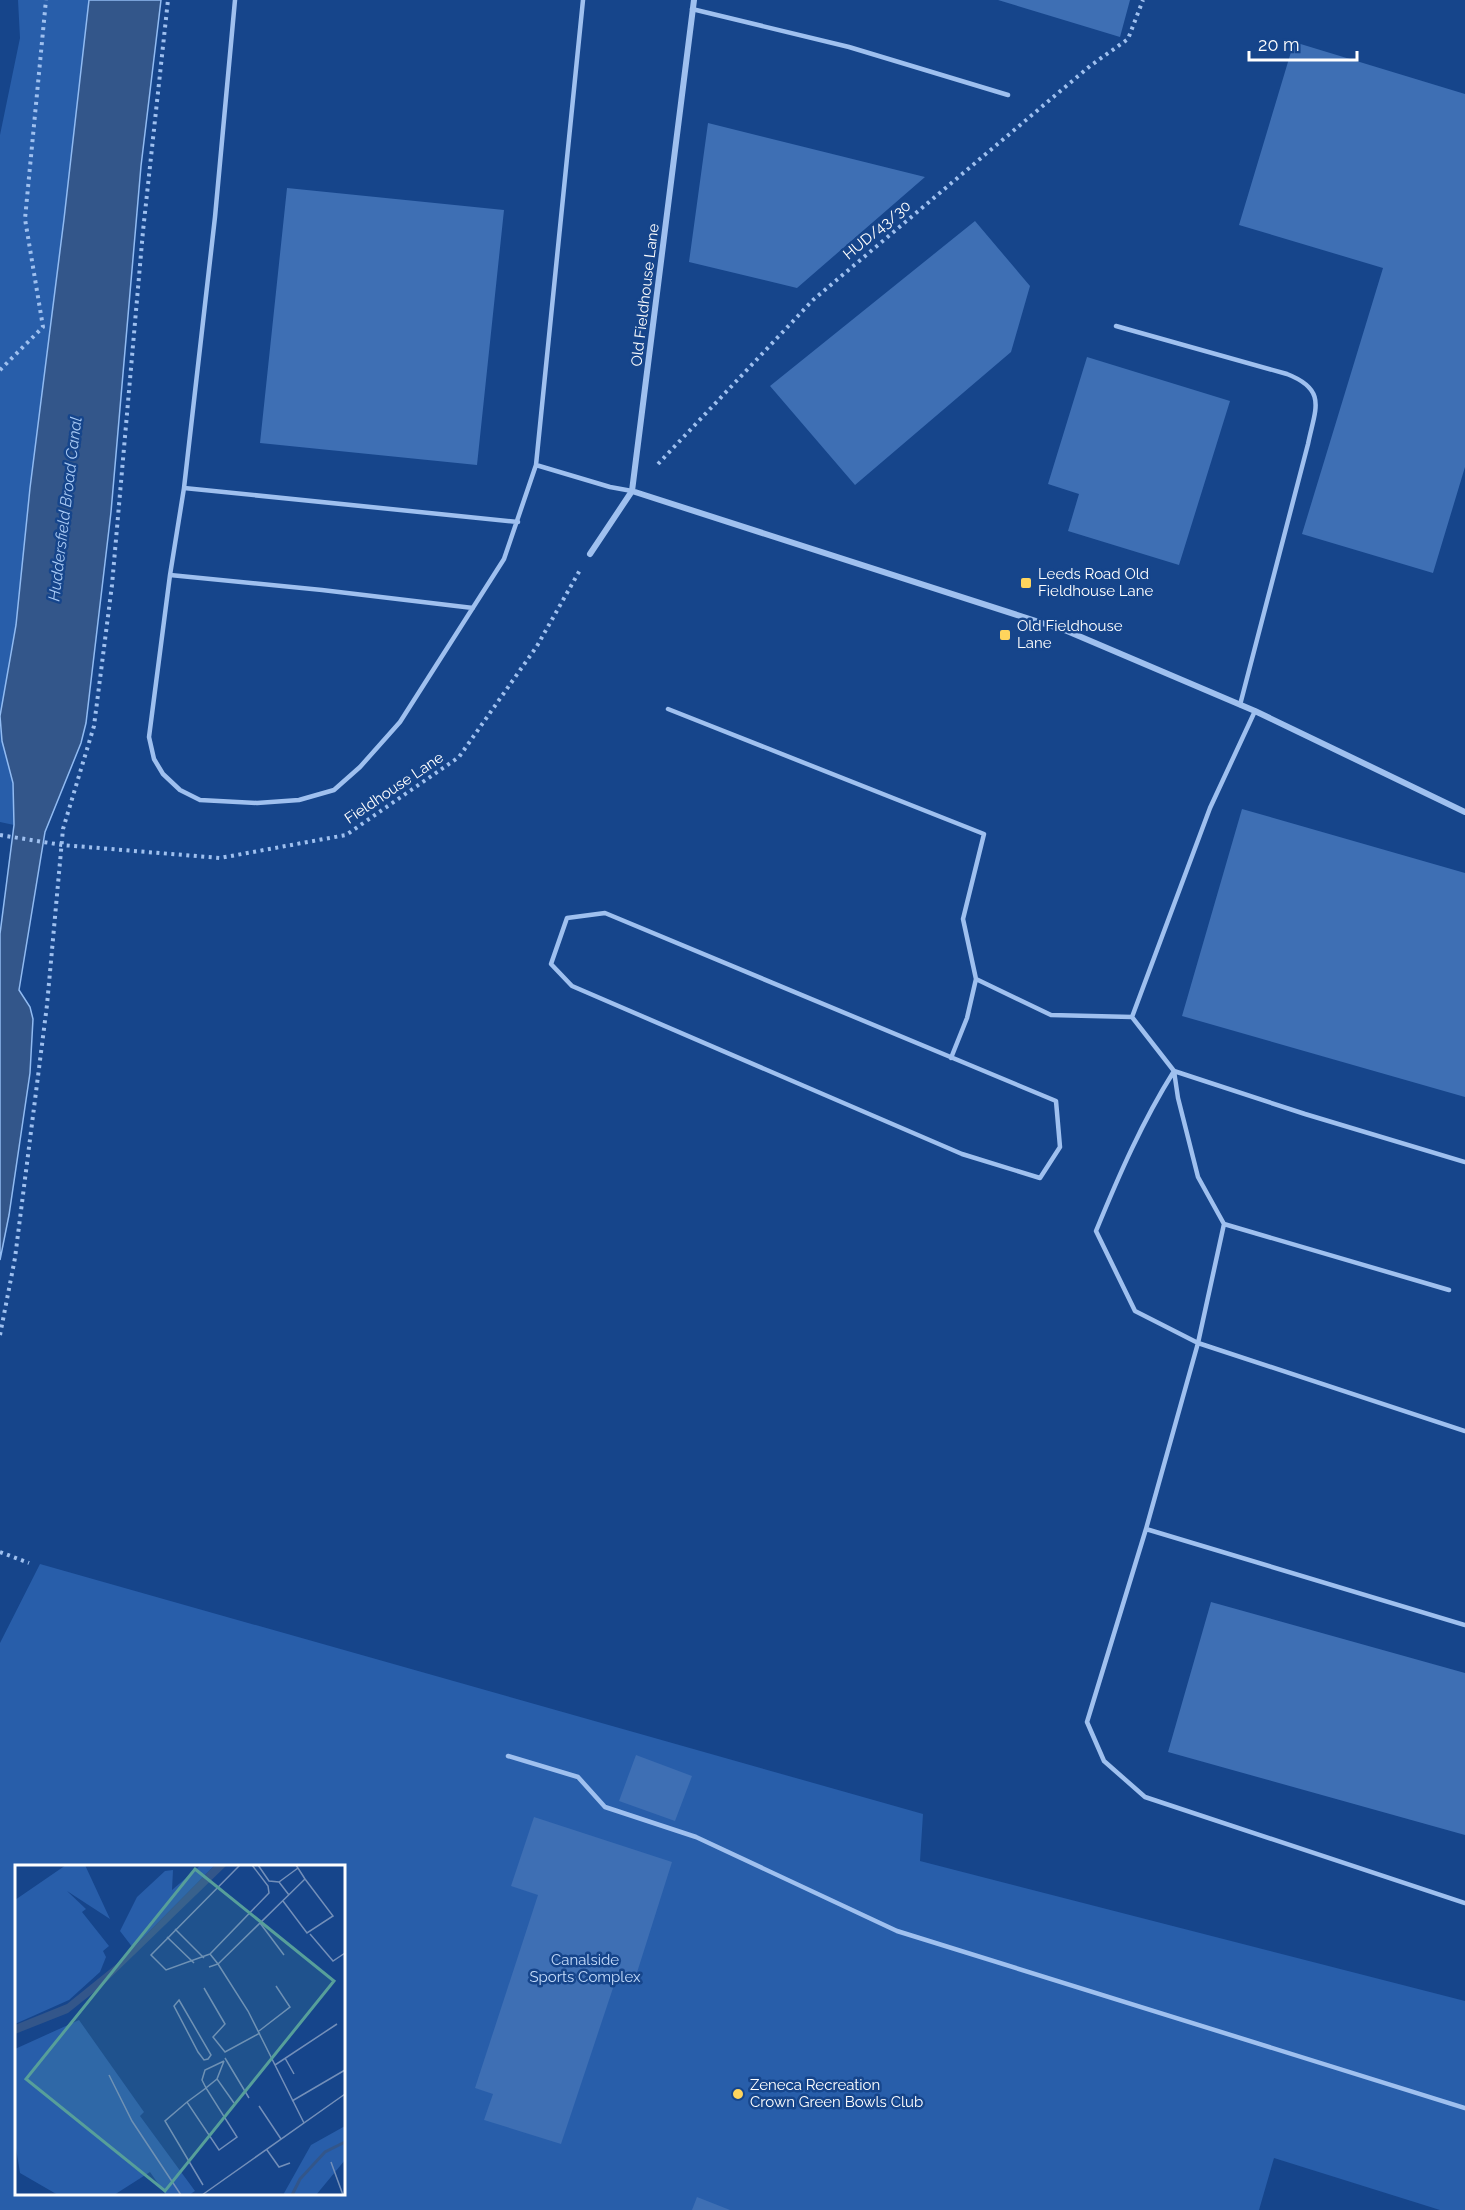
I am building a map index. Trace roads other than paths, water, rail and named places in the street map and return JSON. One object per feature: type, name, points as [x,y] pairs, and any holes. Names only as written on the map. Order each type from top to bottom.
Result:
[{"type":"street","name":"Old Fieldhouse Lane","points":[[632,491],[694,0]]},
{"type":"street","points":[[590,554],[632,491],[1067,631],[1255,711],[1465,812]]},
{"type":"lane","points":[[235,0],[215,217],[184,488],[149,737],[154,759],[163,774],[180,790],[200,800],[257,803],[299,800],[334,790],[360,767],[400,722],[504,559],[536,465],[583,0]]},
{"type":"lane","points":[[692,9],[849,47],[1008,95]]},
{"type":"lane","points":[[1116,326],[1287,374],[1300,379],[1315,393],[1316,404],[1308,444],[1240,705]]},
{"type":"lane","points":[[536,465],[610,487],[632,491]]},
{"type":"lane","points":[[184,488],[518,522]]},
{"type":"lane","points":[[170,575],[473,608]]},
{"type":"lane","points":[[668,709],[984,834],[963,919],[976,979],[967,1018],[951,1058]]},
{"type":"lane","points":[[1132,1017],[1210,808],[1255,711]]},
{"type":"lane","points":[[605,913],[951,1058],[1056,1101],[1060,1147],[1040,1178],[962,1154],[572,986],[551,964],[567,918],[605,913]]},
{"type":"lane","points":[[976,979],[1051,1015],[1132,1017]]},
{"type":"lane","points":[[1132,1017],[1174,1071],[1178,1098],[1198,1177],[1224,1224],[1198,1343],[1146,1529],[1087,1722],[1104,1761],[1145,1797],[1465,1903]]},
{"type":"lane","points":[[1174,1071],[1305,1114],[1465,1162]]},
{"type":"lane","points":[[1174,1071],[1142,1126],[1096,1231],[1135,1311],[1198,1343],[1465,1431]]},
{"type":"lane","points":[[1224,1224],[1449,1290]]},
{"type":"lane","points":[[1146,1529],[1465,1625]]},
{"type":"lane","points":[[508,1756],[578,1777],[605,1807],[696,1837],[897,1931],[1465,2108]]},
{"type":"water","name":"Huddersfield Broad Canal","points":[[89,0],[161,0],[141,166],[111,512],[86,723],[81,743],[45,832],[19,990],[30,1007],[33,1019],[30,1073],[0,1260],[0,934],[14,825],[13,783],[2,741],[0,716],[16,625],[30,488]]},
{"type":"place","name":"Leeds Road Old Fieldhouse Lane","points":[[1026,583]]},
{"type":"place","name":"Old Fieldhouse Lane","points":[[1005,635]]},
{"type":"place","name":"Zeneca Recreation Crown Green Bowls Club","points":[[738,2094]]},
{"type":"park label","name":"Canalside Sports Complex","points":[[585,1968]]}]
